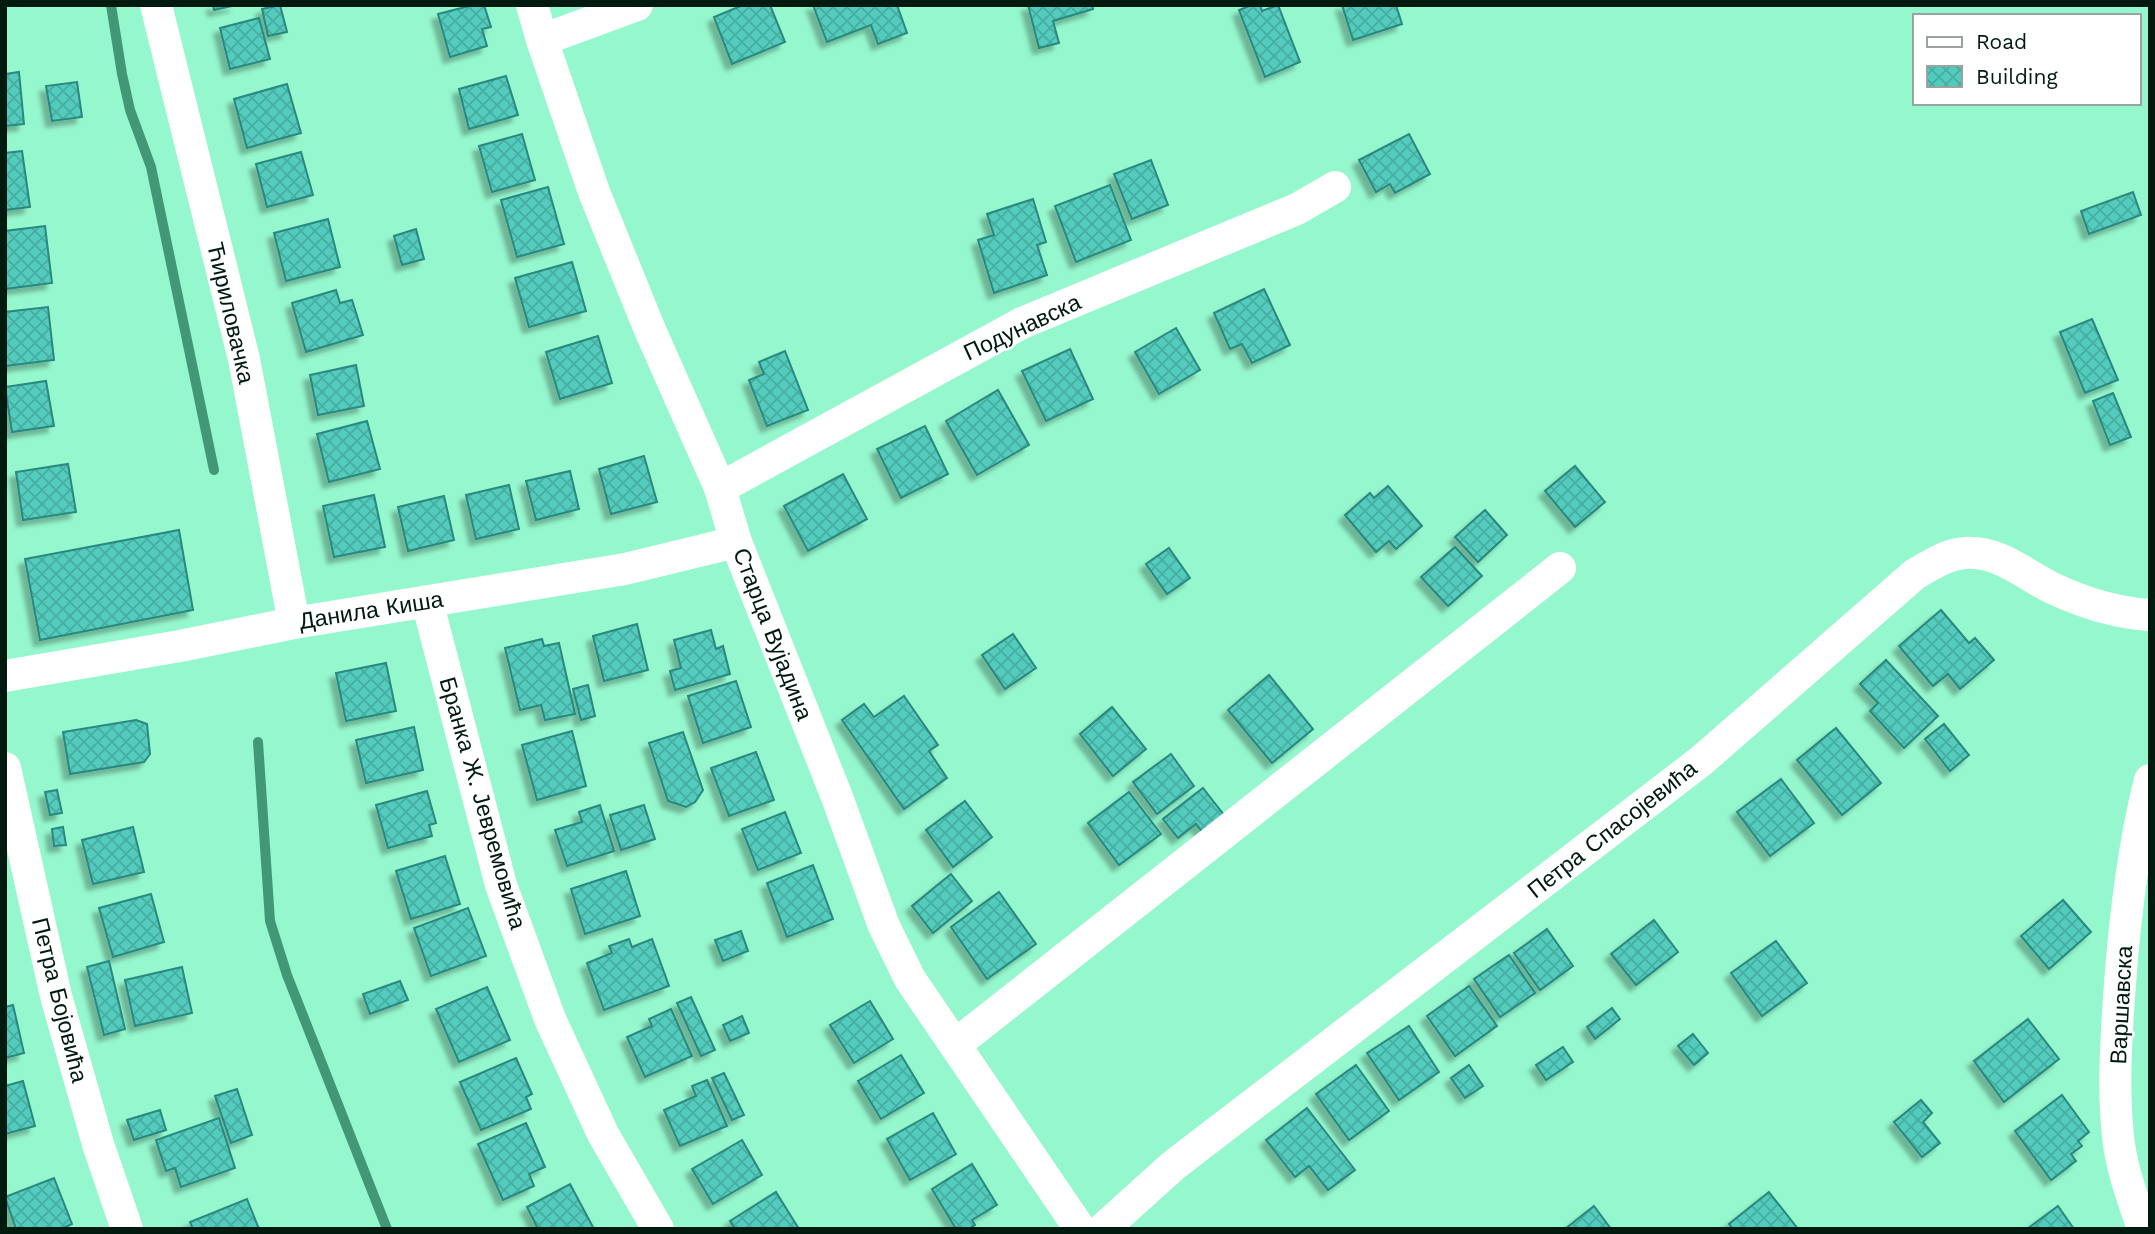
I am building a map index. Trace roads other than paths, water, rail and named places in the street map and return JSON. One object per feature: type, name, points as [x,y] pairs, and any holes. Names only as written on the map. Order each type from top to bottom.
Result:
[{"type":"street","name":"Ћириловачка","points":[[156,5],[244,359],[294,623]]},
{"type":"street","name":"Старца Вујадина","points":[[532,5],[594,192],[650,330],[720,488],[736,542],[837,797],[884,926],[910,979],[1080,1229]]},
{"type":"street","points":[[542,40],[637,5]]},
{"type":"street","name":"Подунавска","points":[[720,488],[1022,323],[1297,209],[1335,187]]},
{"type":"street","name":"Данила Киша","points":[[5,676],[294,623],[625,569],[736,542]]},
{"type":"street","name":"Петра Спасојевића","points":[[1103,1229],[1174,1165],[1701,761],[1915,573],[1941,559],[1965,553],[1986,554],[2010,563],[2051,587],[2106,610],[2150,615]]},
{"type":"street","points":[[955,1045],[1560,568]]},
{"type":"street","name":"Бранка Ж. Јевремовића","points":[[427,601],[501,885],[519,934],[550,1018],[603,1134],[658,1229]]},
{"type":"street","name":"Петра Бојовића","points":[[5,768],[56,996],[98,1143],[127,1229]]},
{"type":"street","name":"Варшавска","points":[[2143,1229],[2129,1188],[2118,1137],[2116,1038],[2135,844],[2150,780]]},
{"type":"waterway","points":[[111,5],[122,74],[130,110],[151,167],[214,470]]},
{"type":"waterway","points":[[258,742],[270,921],[287,975],[387,1229]]}]
